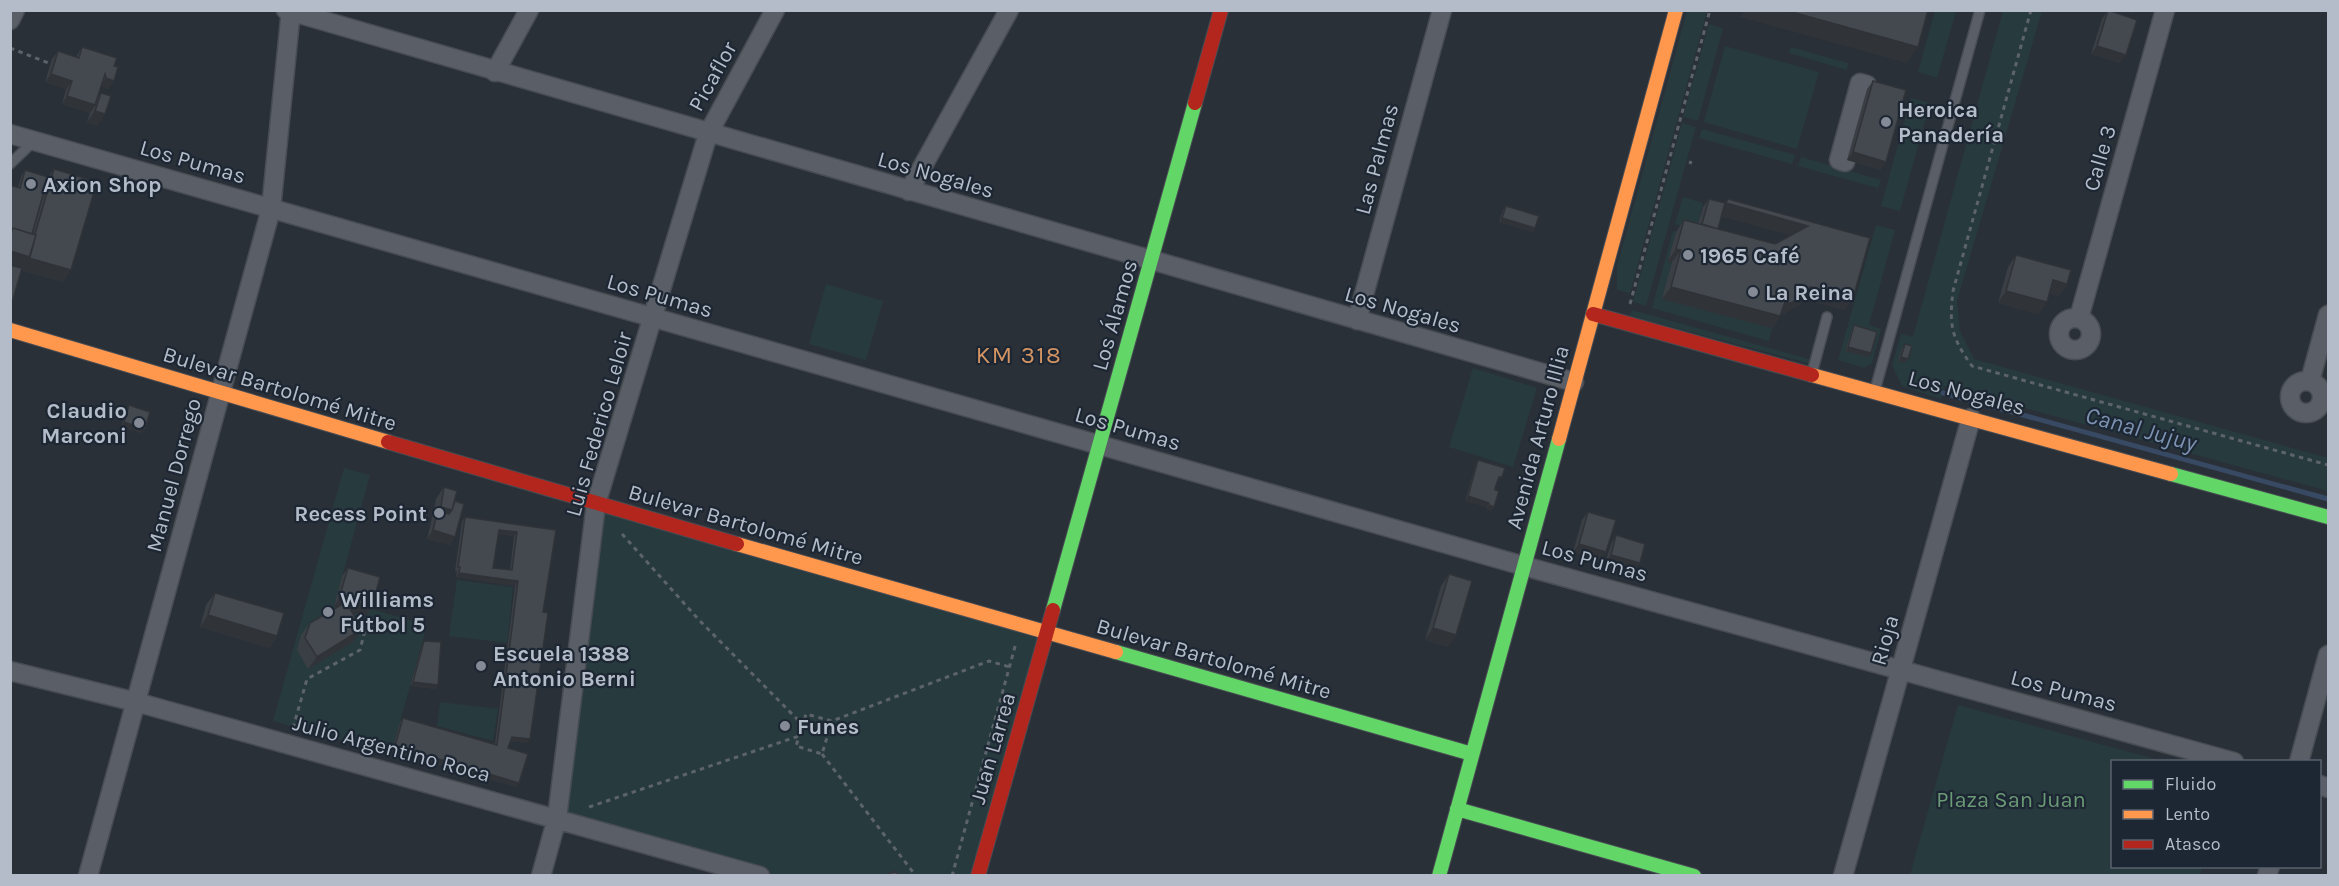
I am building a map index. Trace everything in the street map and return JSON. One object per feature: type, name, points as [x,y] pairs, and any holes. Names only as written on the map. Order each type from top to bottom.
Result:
[{"type":"street","points":[[10,20],[15,10]]},
{"type":"street","points":[[495,72],[528,10]]},
{"type":"street","name":"Picaflor","points":[[708,134],[775,10]]},
{"type":"street","points":[[909,192],[1008,10]]},
{"type":"street","name":"Los Álamos","points":[[1047,631],[1221,10]]},
{"type":"street","name":"Las Palmas","points":[[1357,320],[1442,10]]},
{"type":"street","name":"Avenida Arturo Illia","points":[[1438,876],[1676,10]]},
{"type":"street","name":"Calle 3","points":[[2079,318],[2165,10]]},
{"type":"street","name":"Los Nogales","points":[[289,11],[708,134],[1574,382]]},
{"type":"street","name":"Manuel Dorrego","points":[[88,876],[271,209],[289,11]]},
{"type":"street","points":[[1841,163],[1864,82]]},
{"type":"street","name":"Los Pumas","points":[[10,134],[1524,566],[2227,760]]},
{"type":"street","name":"Luis Federico Leloir","points":[[541,876],[557,818],[596,504],[708,134]]},
{"type":"street","name":"Los Nogales","points":[[1593,314],[2328,516]]},
{"type":"street","points":[[2310,381],[2328,315]]},
{"type":"street","name":"Bulevar Bartolomé Mitre","points":[[10,330],[596,504],[1472,754]]},
{"type":"street","name":"Rioja","points":[[1843,876],[1971,418]]},
{"type":"street","name":"Juan Larrea","points":[[978,876],[1047,631]]},
{"type":"street","points":[[2300,760],[2328,655]]},
{"type":"street","name":"Julio Argentino Roca","points":[[10,671],[136,702],[760,876]]},
{"type":"street","points":[[1457,809],[1695,876]]},
{"type":"lane","points":[[1875,391],[1980,10]]},
{"type":"lane","points":[[10,164],[34,141]]},
{"type":"lane","points":[[1812,374],[1827,317]]},
{"type":"path","points":[[1629,305],[1710,10]]},
{"type":"path","points":[[10,48],[51,64]]},
{"type":"path","points":[[621,532],[699,620],[803,725]]},
{"type":"path","points":[[288,744],[307,679],[360,650],[366,626]]},
{"type":"path","points":[[916,876],[822,754],[796,746],[806,714],[832,721],[989,661],[1010,667],[952,876]]},
{"type":"path","points":[[822,754],[832,721]]},
{"type":"path","points":[[589,807],[799,736]]},
{"type":"green space","points":[[1687,11],[1707,11],[1630,293],[1617,290],[1617,266]]},
{"type":"green space","points":[[1935,11],[1956,11],[1937,78],[1918,72]]},
{"type":"green space","points":[[2003,11],[2042,11],[1957,301],[1960,331],[1974,359],[2328,458],[2328,491],[1944,386],[1941,399],[1902,386],[1892,365],[1901,334],[1913,337]]},
{"type":"green space","points":[[1709,24],[1723,28],[1698,121],[1683,117]]},
{"type":"green space","points":[[1725,46],[1819,72],[1797,149],[1704,122]]},
{"type":"green space","points":[[1791,47],[1848,63],[1847,70],[1789,53]]},
{"type":"green space","points":[[1911,98],[1930,103],[1900,211],[1881,206]]},
{"type":"green space","points":[[1682,123],[1696,127],[1646,306],[1633,302]]},
{"type":"green space","points":[[1702,129],[1795,155],[1792,164],[1699,138]]},
{"type":"green space","points":[[1801,157],[1881,180],[1878,188],[1798,166]]},
{"type":"green space","points":[[1683,197],[1703,203],[1696,230],[1675,224]]},
{"type":"green space","points":[[1876,225],[1895,230],[1869,325],[1881,329],[1872,363],[1864,368],[1838,360]]},
{"type":"green space","points":[[1673,231],[1676,232],[1668,261],[1672,262],[1663,299],[1772,328],[1769,341],[1652,308]]},
{"type":"green space","points":[[826,284],[883,301],[866,360],[809,344]]},
{"type":"green space","points":[[1632,310],[1812,360],[1811,364],[1630,316]]},
{"type":"green space","points":[[1473,368],[1537,388],[1513,467],[1449,447]]},
{"type":"green space","name":"Williams Fútbol 5","points":[[344,468],[370,475],[334,606],[366,615],[368,608],[427,625],[391,754],[273,721]]},
{"type":"green space","points":[[596,504],[1047,631],[978,875],[760,875],[557,818]]},
{"type":"green space","points":[[457,580],[513,587],[507,643],[449,636]]},
{"type":"green space","points":[[440,702],[498,709],[493,741],[437,726]]},
{"type":"green space","name":"Plaza San Juan","points":[[1958,705],[2158,760],[2111,760],[2111,868],[2202,868],[2200,875],[1910,875]]},
{"type":"building","points":[[1785,10],[1928,10],[1918,47]]},
{"type":"building","points":[[2108,10],[2137,20],[2126,55],[2097,46]]},
{"type":"building","points":[[82,47],[117,58],[114,66],[118,67],[114,81],[106,78],[105,74],[95,105],[67,96],[72,81],[51,74],[58,51],[79,58]]},
{"type":"building","points":[[1873,81],[1906,90],[1886,162],[1853,152]]},
{"type":"building","points":[[101,93],[111,96],[105,114],[95,111]]},
{"type":"building","points":[[54,169],[97,182],[71,270],[29,258]]},
{"type":"building","points":[[25,170],[48,177],[32,234],[13,228],[10,231],[10,185],[20,188]]},
{"type":"building","points":[[1709,199],[1725,203],[1718,229],[1702,224]]},
{"type":"building","points":[[1728,199],[1870,238],[1853,298],[1810,287],[1808,292],[1791,303],[1785,302],[1780,316],[1671,287],[1681,250],[1676,249],[1684,220],[1775,244],[1808,226],[1726,203]]},
{"type":"building","points":[[1506,206],[1539,216],[1535,228],[1502,218]]},
{"type":"building","points":[[13,228],[36,235],[30,257],[10,251],[10,235]]},
{"type":"building","points":[[2016,255],[2071,270],[2067,284],[2053,280],[2047,302],[2006,291]]},
{"type":"building","points":[[10,265],[22,268],[13,299],[10,299]]},
{"type":"building","points":[[1854,325],[1877,332],[1871,353],[1848,347]]},
{"type":"building","points":[[1905,344],[1912,346],[1908,359],[1901,357]]},
{"type":"building","points":[[129,405],[150,412],[145,429],[124,422]]},
{"type":"building","points":[[1478,460],[1505,468],[1495,488],[1499,491],[1494,507],[1468,496]]},
{"type":"building","points":[[444,487],[457,491],[452,510],[441,507]]},
{"type":"building","points":[[455,501],[464,504],[455,537],[433,530],[438,510],[449,514]]},
{"type":"building","points":[[1588,512],[1616,520],[1606,552],[1579,544]]},
{"type":"building","points":[[465,517],[556,530],[543,612],[548,613],[530,739],[512,737],[508,748],[528,754],[519,783],[395,746],[403,718],[497,745],[518,581],[459,573],[460,567],[458,567]],"holes":[[[499,530],[517,532],[512,570],[493,568]]]},
{"type":"building","points":[[1616,535],[1645,544],[1640,563],[1611,555]]},
{"type":"building","points":[[348,568],[380,577],[372,607],[339,598]]},
{"type":"building","points":[[1449,574],[1472,581],[1456,635],[1433,628]]},
{"type":"building","points":[[215,593],[284,613],[277,636],[208,615]]},
{"type":"building","points":[[346,602],[362,629],[317,657],[305,638],[310,623]]},
{"type":"building","points":[[424,641],[441,642],[438,685],[413,682]]},
{"type":"building","points":[[896,871],[898,876],[883,876]]},
{"type":"waterway","name":"Canal Jujuy","points":[[1943,393],[2328,499]]},
{"type":"traffic: fast","points":[[1053,610],[1195,103]]},
{"type":"traffic: fast","points":[[1439,876],[1559,439]]},
{"type":"traffic: fast","points":[[2171,474],[2328,517]]},
{"type":"traffic: fast","points":[[1116,652],[1472,754]]},
{"type":"traffic: fast","points":[[1457,809],[1694,876]]},
{"type":"traffic: slow","points":[[1559,439],[1676,10]]},
{"type":"traffic: slow","points":[[10,330],[388,442]]},
{"type":"traffic: slow","points":[[1812,375],[2171,474]]},
{"type":"traffic: slow","points":[[737,544],[1116,652]]},
{"type":"traffic: jam","points":[[1195,103],[1221,10]]},
{"type":"traffic: jam","points":[[1593,314],[1812,375]]},
{"type":"traffic: jam","points":[[388,442],[737,544]]},
{"type":"traffic: jam","points":[[978,876],[1053,610]]},
{"type":"place","name":"Heroica Panadería","points":[[1886,122]]},
{"type":"place","name":"Axion Shop","points":[[31,184]]},
{"type":"place","name":"1965 Café","points":[[1688,255]]},
{"type":"place","name":"La Reina","points":[[1753,292]]},
{"type":"place","name":"Claudio Marconi","points":[[139,423]]},
{"type":"place","name":"Recess Point","points":[[439,513]]},
{"type":"place","name":"Williams Fútbol 5","points":[[328,612]]},
{"type":"place","name":"Escuela 1388 Antonio Berni","points":[[481,666]]},
{"type":"place","name":"Funes","points":[[785,726]]},
{"type":"district","name":"KM 318","points":[[1019,355]]}]
